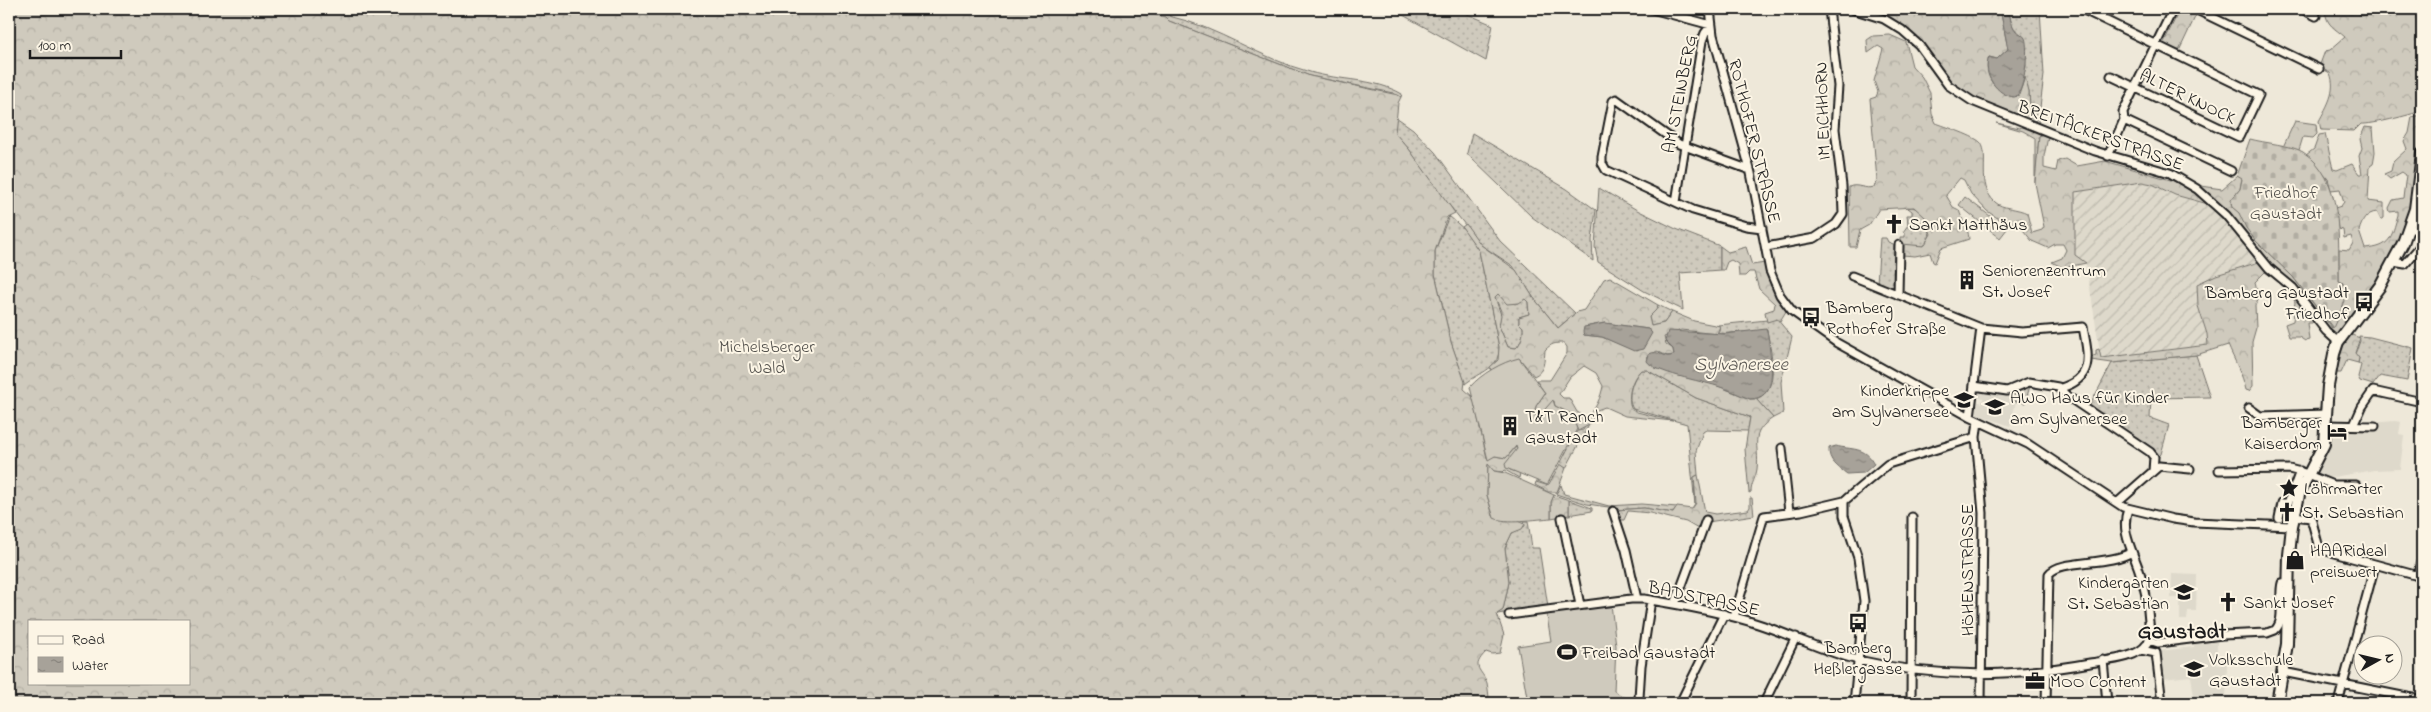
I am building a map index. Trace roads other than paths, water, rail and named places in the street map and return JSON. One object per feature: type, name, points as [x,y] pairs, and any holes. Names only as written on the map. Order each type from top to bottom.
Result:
[{"type":"street","name":"AM STEINBERG","points":[[1652,9],[1711,25],[1702,41],[1676,202]]},
{"type":"street","name":"ROTHOFER STRASSE","points":[[1710,9],[1711,25],[1750,170],[1773,280],[1780,295],[1790,309],[1827,336],[1970,417],[2028,444],[2128,509],[2194,522],[2293,521]]},
{"type":"street","name":"IM EICHHORN","points":[[1766,247],[1815,238],[1836,224],[1843,214],[1842,186],[1834,129],[1838,86],[1829,9]]},
{"type":"street","name":"BREITÄCKERSTRASSE","points":[[1852,9],[1884,19],[1902,30],[1918,45],[1948,85],[1972,101],[2108,156],[2170,173],[2197,189],[2226,215],[2263,262],[2293,288],[2326,331],[2338,342]]},
{"type":"street","points":[[2082,9],[2155,44]]},
{"type":"street","points":[[2108,156],[2124,120],[2123,112],[2172,9]]},
{"type":"street","points":[[2196,9],[2319,69]]},
{"type":"street","points":[[2302,9],[2316,16]]},
{"type":"street","name":"ALTER KNOCK","points":[[2111,76],[2239,137],[2260,95],[2155,44]]},
{"type":"street","points":[[1750,170],[1684,146],[1616,99],[1611,106],[1604,141],[1604,168],[1676,202],[1712,216],[1762,228]]},
{"type":"street","points":[[2124,120],[2232,172]]},
{"type":"street","points":[[2279,518],[2282,503],[2288,503],[2324,444],[2327,425],[2329,372],[2338,342],[2368,302],[2394,262],[2409,228],[2418,192],[2422,154]]},
{"type":"street","points":[[2409,228],[2422,231]]},
{"type":"street","points":[[2394,262],[2399,265],[2405,264],[2422,244]]},
{"type":"street","points":[[1898,295],[1899,245]]},
{"type":"street","points":[[1852,276],[1981,328],[2022,332],[2084,327],[2088,364],[2082,376],[2061,388],[2026,381],[2007,391],[1974,386]]},
{"type":"street","points":[[1970,417],[1981,328]]},
{"type":"street","points":[[2061,388],[2067,396],[2150,452],[2154,457],[2153,471]]},
{"type":"street","points":[[2354,425],[2373,391],[2422,402]]},
{"type":"street","points":[[2249,408],[2260,416],[2326,414]]},
{"type":"street","name":"HÖHENSTRASSE","points":[[1978,421],[1976,437],[1983,531],[1981,703]]},
{"type":"street","points":[[2327,425],[2375,426]]},
{"type":"street","points":[[1734,617],[1764,516],[1844,501],[1888,464],[1976,437]]},
{"type":"street","points":[[1782,448],[1789,512]]},
{"type":"street","points":[[2117,503],[2159,466],[2190,469]]},
{"type":"street","points":[[2219,470],[2305,473],[2333,485],[2356,485]]},
{"type":"street","points":[[2277,703],[2288,628],[2288,582],[2293,521],[2305,473]]},
{"type":"street","points":[[1844,501],[1844,516],[1858,558],[1863,587],[1863,617],[1854,703]]},
{"type":"street","points":[[2128,509],[2125,523],[2132,552],[2140,571],[2146,599],[2152,641],[2156,652],[2162,703]]},
{"type":"street","points":[[1613,511],[1626,550],[1637,599]]},
{"type":"street","points":[[1911,703],[1912,517]]},
{"type":"street","points":[[1562,518],[1580,606]]},
{"type":"street","points":[[2293,521],[2310,518],[2319,546],[2323,550],[2420,576],[2422,559]]},
{"type":"street","points":[[1675,604],[1706,520]]},
{"type":"street","points":[[2046,703],[2049,574],[2058,566],[2116,559],[2132,552]]},
{"type":"street","points":[[2338,703],[2375,565]]},
{"type":"street","points":[[2141,650],[2152,641],[2267,633],[2275,630],[2279,623],[2280,589],[2282,583],[2288,582]]},
{"type":"street","name":"BADSTRASSE","points":[[1509,616],[1637,599],[1651,600],[1724,614],[1796,637],[1857,660],[1912,669],[1981,674],[2046,669],[2103,660],[2141,650]]},
{"type":"street","points":[[1639,698],[1641,666],[1651,600]]},
{"type":"street","points":[[1680,703],[1724,614]]},
{"type":"street","points":[[1764,703],[1796,637]]},
{"type":"street","points":[[2141,650],[2156,652]]},
{"type":"street","points":[[2103,660],[2107,703]]},
{"type":"street","points":[[2283,672],[2343,683],[2417,700]]},
{"type":"water","points":[[2000,9],[2008,9],[2013,26],[2025,38],[2026,43],[2024,79],[2015,97],[2002,93],[1989,77],[1987,64],[1989,57],[1997,59],[2008,49]]},
{"type":"water","points":[[1605,323],[1648,329],[1652,333],[1643,349],[1634,351],[1602,337],[1584,335],[1584,327]]},
{"type":"water","name":"Sylvanersee","points":[[1766,329],[1771,359],[1771,375],[1768,389],[1758,397],[1750,399],[1721,387],[1668,373],[1647,361],[1649,354],[1653,353],[1667,356],[1674,355],[1673,349],[1665,341],[1668,331],[1725,334]]},
{"type":"water","points":[[1836,446],[1862,451],[1871,458],[1874,464],[1864,473],[1847,474],[1830,457],[1829,448]]},
{"type":"place","name":"Sankt Matthäus","points":[[1894,224]]},
{"type":"place","name":"Seniorenzentrum St. Josef","points":[[1967,280]]},
{"type":"place","name":"Bamberg Gaustadt Friedhof","points":[[2364,302]]},
{"type":"place","name":"Bamberg Rothofer Straße","points":[[1811,317]]},
{"type":"place","name":"Kinderkrippe am Sylvanersee","points":[[1964,400]]},
{"type":"place","name":"AWO Haus für Kinder am Sylvanersee","points":[[1995,407]]},
{"type":"place","name":"T&T Ranch Gaustadt","points":[[1510,426]]},
{"type":"place","name":"Bamberger Kaiserdom","points":[[2337,432]]},
{"type":"place","name":"Löhrmarter","points":[[2289,488]]},
{"type":"place","name":"St. Sebastian","points":[[2287,512]]},
{"type":"place","name":"HAARideal preiswert","points":[[2295,560]]},
{"type":"place","name":"Kindergarten St. Sebastian","points":[[2184,592]]},
{"type":"place","name":"Sankt Josef","points":[[2228,602]]},
{"type":"place","name":"Bamberg Heßlergasse","points":[[1858,623]]},
{"type":"place","name":"Freibad Gaustadt","points":[[1567,652]]},
{"type":"place","name":"Volksschule Gaustadt","points":[[2194,669]]},
{"type":"place","name":"MOO Content","points":[[2035,681]]},
{"type":"district","name":"Gaustadt","points":[[2182,630]]},
{"type":"park label","name":"Friedhof Gaustadt","points":[[2286,202]]},
{"type":"park label","name":"Michelsberger Wald","points":[[767,356]]}]
